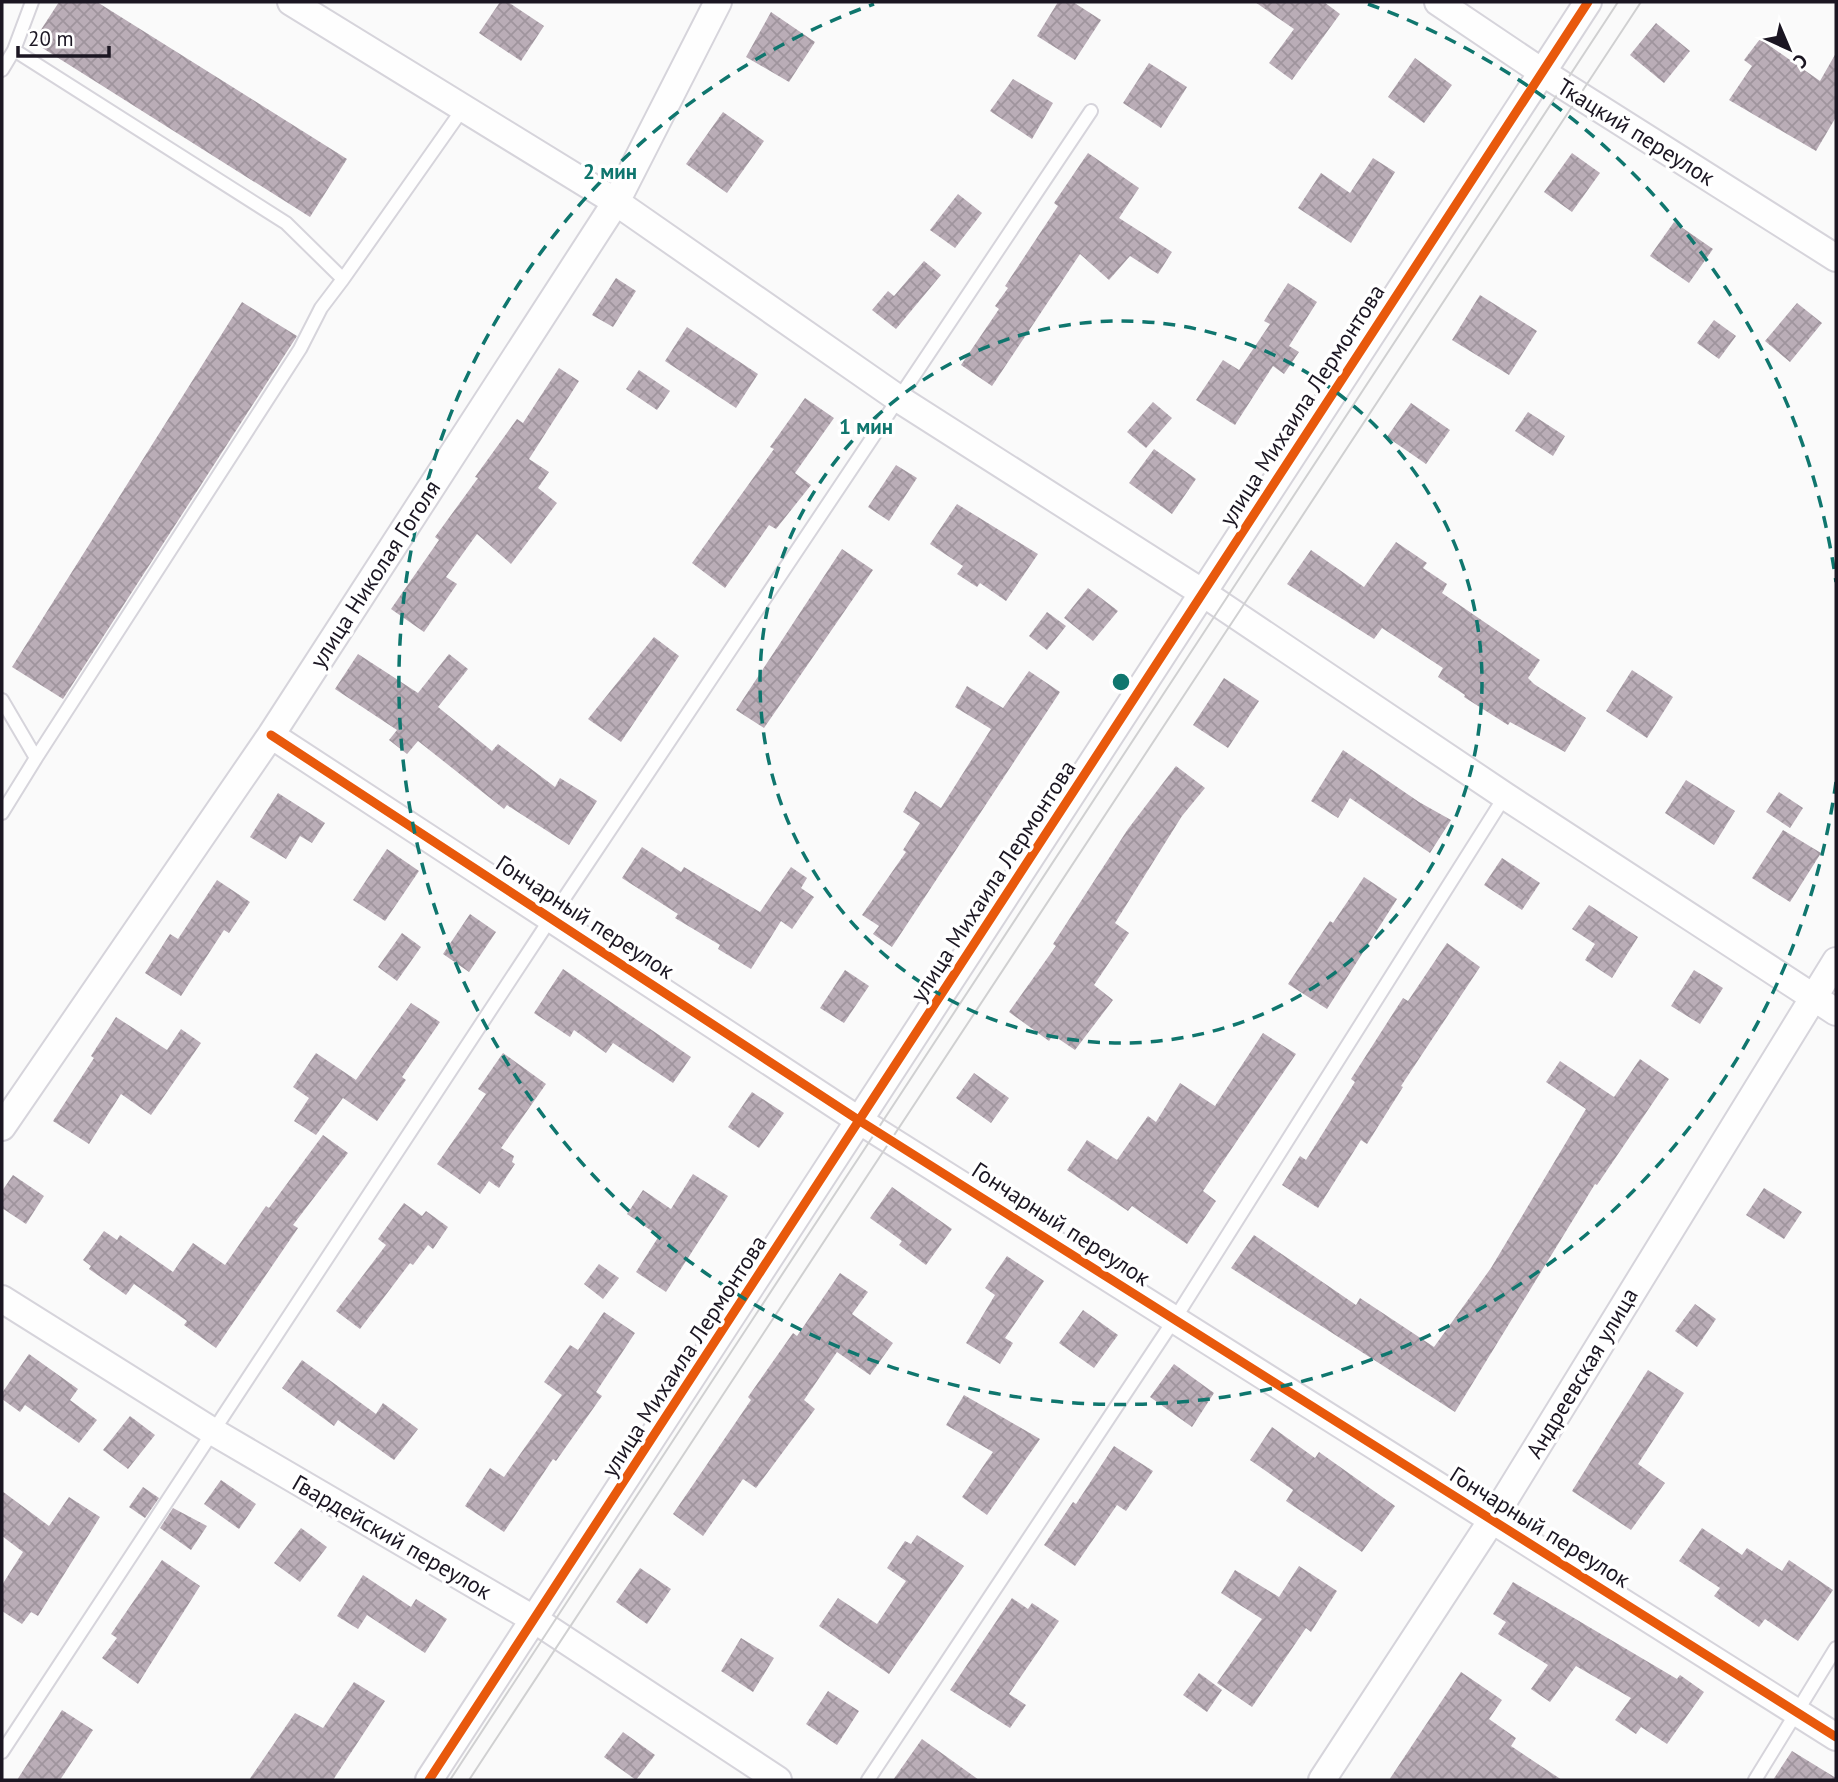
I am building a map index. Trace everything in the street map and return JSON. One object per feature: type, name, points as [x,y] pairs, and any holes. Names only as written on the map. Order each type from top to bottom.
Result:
[{"type":"street","points":[[291,2],[462,110],[616,202],[899,399],[1203,593],[1505,796],[1836,1012]]},
{"type":"street","name":"улица Николая Гоголя","points":[[2,1127],[271,734],[616,202],[718,2]]},
{"type":"street","name":"Ткацкий переулок","points":[[1438,2],[1542,72],[1836,258]]},
{"type":"street","name":"улица Михаила Лермонтова","points":[[429,1780],[1588,2]]},
{"type":"street","name":"Гончарный переулок","points":[[271,734],[860,1121],[1836,1737]]},
{"type":"street","name":"Андреевская улица","points":[[1322,1780],[1492,1520],[1836,961]]},
{"type":"street","name":"Гвардейский переулок","points":[[2,1299],[212,1431],[535,1620],[778,1780]]},
{"type":"lane","points":[[2,70],[14,50],[32,2]]},
{"type":"lane","points":[[14,50],[286,223],[343,279]]},
{"type":"lane","points":[[2,813],[300,349],[321,308],[462,110]]},
{"type":"lane","points":[[2,1752],[551,918],[1091,111]]},
{"type":"lane","points":[[2,700],[36,758]]},
{"type":"lane","points":[[868,1780],[1174,1320],[1505,796]]},
{"type":"lane","points":[[1755,1780],[1798,1714],[1836,1648]]},
{"type":"building","points":[[59,2],[97,2],[347,159],[310,217],[33,42]]},
{"type":"building","points":[[500,2],[508,2],[544,26],[521,61],[479,33]]},
{"type":"building","points":[[1058,2],[1073,2],[1101,20],[1075,60],[1037,36]]},
{"type":"building","points":[[1255,2],[1324,2],[1340,14],[1292,80],[1269,63],[1294,29]]},
{"type":"building","points":[[771,12],[815,42],[789,82],[746,57]]},
{"type":"building","points":[[1656,23],[1690,51],[1664,83],[1630,55]]},
{"type":"building","points":[[1760,39],[1820,81],[1836,53],[1836,117],[1816,151],[1729,100],[1752,66],[1744,60]]},
{"type":"building","points":[[1415,58],[1452,85],[1424,123],[1388,97]]},
{"type":"building","points":[[1149,63],[1187,87],[1161,128],[1123,103]]},
{"type":"building","points":[[1013,79],[1053,103],[1032,139],[990,111]]},
{"type":"building","points":[[723,112],[764,141],[727,193],[686,164]]},
{"type":"building","points":[[1088,153],[1139,188],[1119,218],[1172,252],[1158,274],[1130,256],[1109,280],[1080,254],[992,386],[961,365],[999,309],[995,306],[1008,288],[1005,286],[1058,206],[1054,203]]},
{"type":"building","points":[[1572,153],[1600,173],[1572,212],[1544,192]]},
{"type":"building","points":[[1373,158],[1395,172],[1351,243],[1298,208],[1321,173],[1350,193]]},
{"type":"building","points":[[958,194],[982,213],[955,248],[930,230]]},
{"type":"building","points":[[1674,222],[1713,249],[1689,283],[1650,256]]},
{"type":"building","points":[[924,261],[941,275],[896,329],[872,310],[888,291],[894,296]]},
{"type":"building","points":[[616,278],[636,291],[613,327],[592,315]]},
{"type":"building","points":[[1288,283],[1317,302],[1289,346],[1299,352],[1284,374],[1273,366],[1235,425],[1196,400],[1223,360],[1239,370],[1270,324],[1264,321]]},
{"type":"building","points":[[1480,295],[1537,331],[1509,375],[1452,340]]},
{"type":"building","points":[[242,302],[297,336],[63,699],[12,667]]},
{"type":"building","points":[[1797,303],[1822,323],[1790,362],[1765,341]]},
{"type":"building","points":[[1714,320],[1736,336],[1719,359],[1697,343]]},
{"type":"building","points":[[687,327],[758,374],[736,408],[665,361]]},
{"type":"building","points":[[559,368],[579,381],[529,459],[549,472],[538,488],[557,503],[511,564],[477,534],[446,577],[457,584],[424,632],[391,609],[439,540],[435,537],[478,478],[475,477],[517,419],[523,423]]},
{"type":"building","points":[[639,370],[670,391],[657,410],[626,389]]},
{"type":"building","points":[[805,398],[834,418],[795,473],[811,485],[776,529],[769,525],[725,588],[692,563],[774,449],[770,447]]},
{"type":"building","points":[[1153,402],[1172,418],[1146,448],[1127,432]]},
{"type":"building","points":[[1411,403],[1450,430],[1426,464],[1387,437]]},
{"type":"building","points":[[1528,412],[1565,436],[1553,456],[1515,431]]},
{"type":"building","points":[[1154,449],[1196,479],[1172,514],[1129,483]]},
{"type":"building","points":[[896,465],[917,478],[889,521],[868,507]]},
{"type":"building","points":[[957,504],[1038,554],[1006,601],[980,583],[977,587],[957,574],[963,566],[930,544]]},
{"type":"building","points":[[1396,542],[1427,563],[1423,568],[1447,584],[1442,593],[1540,660],[1528,678],[1586,718],[1565,752],[1510,722],[1508,725],[1464,697],[1465,695],[1438,677],[1443,668],[1382,628],[1374,639],[1287,584],[1311,550],[1364,587]]},
{"type":"building","points":[[842,549],[873,570],[764,728],[736,710]]},
{"type":"building","points":[[1088,588],[1118,611],[1093,641],[1064,618]]},
{"type":"building","points":[[1047,612],[1066,626],[1047,650],[1029,636]]},
{"type":"building","points":[[654,637],[679,656],[621,742],[588,719]]},
{"type":"building","points":[[358,654],[418,693],[449,654],[468,669],[438,707],[492,751],[498,744],[555,787],[560,778],[597,801],[569,845],[507,805],[504,809],[418,741],[407,754],[389,740],[397,730],[335,689]]},
{"type":"building","points":[[1632,670],[1673,697],[1647,738],[1606,711]]},
{"type":"building","points":[[1029,671],[1060,692],[892,947],[873,934],[879,926],[862,915],[906,852],[903,850],[920,823],[903,812],[915,791],[941,808],[991,729],[955,707],[967,686],[1003,708]]},
{"type":"building","points":[[1224,678],[1259,701],[1228,748],[1193,725]]},
{"type":"building","points":[[1343,750],[1419,802],[1451,820],[1430,853],[1350,798],[1338,818],[1311,801]]},
{"type":"building","points":[[1176,766],[1205,788],[1182,816],[1115,923],[1129,933],[1094,985],[1113,1000],[1075,1050],[1053,1035],[1049,1041],[1009,1012],[1056,946],[1053,944],[1128,829]]},
{"type":"building","points":[[1686,780],[1735,811],[1714,845],[1665,813]]},
{"type":"building","points":[[1779,792],[1803,808],[1790,828],[1766,812]]},
{"type":"building","points":[[278,793],[325,823],[312,843],[300,836],[286,859],[250,837]]},
{"type":"building","points":[[1783,830],[1821,853],[1790,902],[1752,878]]},
{"type":"building","points":[[642,847],[681,872],[684,867],[760,912],[791,867],[807,878],[801,888],[814,897],[792,929],[781,921],[751,969],[718,949],[720,945],[675,918],[678,914],[622,878]]},
{"type":"building","points":[[387,849],[419,871],[385,921],[353,900]]},
{"type":"building","points":[[1502,858],[1540,883],[1522,910],[1484,885]]},
{"type":"building","points":[[1364,877],[1397,899],[1327,1009],[1288,984],[1330,921],[1333,923]]},
{"type":"building","points":[[217,880],[250,902],[229,933],[224,930],[181,996],[145,973],[170,934],[178,939]]},
{"type":"building","points":[[1589,905],[1638,937],[1612,978],[1585,960],[1595,944],[1572,929]]},
{"type":"building","points":[[470,914],[496,932],[469,972],[443,954]]},
{"type":"building","points":[[402,933],[421,947],[397,981],[378,967]]},
{"type":"building","points":[[1447,943],[1480,967],[1401,1086],[1403,1087],[1367,1144],[1361,1140],[1318,1208],[1282,1185],[1300,1156],[1306,1160],[1355,1082],[1351,1079],[1403,998],[1408,1001]]},
{"type":"building","points":[[563,969],[691,1057],[673,1083],[613,1043],[606,1053],[574,1030],[570,1037],[534,1013]]},
{"type":"building","points":[[845,970],[869,986],[844,1023],[820,1008]]},
{"type":"building","points":[[1694,970],[1723,988],[1700,1024],[1671,1006]]},
{"type":"building","points":[[411,1003],[440,1022],[402,1077],[406,1080],[377,1121],[343,1098]]},
{"type":"building","points":[[116,1017],[167,1050],[181,1029],[201,1043],[151,1115],[121,1094],[89,1144],[53,1121],[94,1058],[91,1056]]},
{"type":"building","points":[[1263,1033],[1296,1054],[1203,1191],[1216,1201],[1187,1244],[1132,1206],[1128,1211],[1067,1170],[1087,1140],[1117,1160],[1148,1116],[1156,1122],[1180,1083],[1215,1106]]},
{"type":"building","points":[[316,1053],[356,1080],[316,1135],[294,1121],[309,1098],[293,1087]]},
{"type":"building","points":[[503,1053],[546,1084],[501,1148],[514,1156],[512,1162],[515,1164],[499,1188],[489,1181],[480,1194],[437,1164],[486,1094],[478,1089]]},
{"type":"building","points":[[1640,1059],[1669,1079],[1597,1185],[1595,1184],[1455,1412],[1231,1268],[1254,1235],[1356,1305],[1360,1298],[1434,1347],[1491,1268],[1586,1109],[1546,1082],[1560,1061],[1614,1097]]},
{"type":"building","points":[[974,1073],[1009,1098],[991,1123],[956,1098]]},
{"type":"building","points":[[752,1092],[784,1113],[759,1148],[728,1127]]},
{"type":"building","points":[[323,1135],[348,1153],[293,1225],[298,1228],[216,1348],[184,1325],[187,1321],[134,1284],[126,1295],[89,1269],[91,1266],[83,1260],[104,1231],[117,1240],[120,1235],[173,1272],[193,1243],[225,1265],[266,1206],[269,1208]]},
{"type":"building","points":[[693,1174],[728,1196],[666,1292],[636,1272],[659,1236],[627,1214],[643,1190],[671,1209]]},
{"type":"building","points":[[13,1175],[44,1196],[26,1224],[2,1208],[2,1191]]},
{"type":"building","points":[[892,1187],[952,1229],[926,1265],[899,1245],[902,1241],[870,1218]]},
{"type":"building","points":[[1764,1188],[1802,1212],[1784,1239],[1746,1215]]},
{"type":"building","points":[[404,1203],[422,1216],[426,1211],[448,1227],[433,1249],[428,1245],[413,1265],[410,1263],[360,1329],[336,1311],[386,1245],[378,1239]]},
{"type":"building","points":[[1007,1256],[1044,1281],[1005,1338],[1013,1343],[1000,1364],[966,1343],[995,1295],[985,1288]]},
{"type":"building","points":[[599,1264],[619,1278],[603,1299],[584,1284]]},
{"type":"building","points":[[840,1273],[868,1292],[852,1314],[893,1343],[870,1375],[837,1352],[804,1400],[815,1409],[756,1488],[743,1479],[703,1536],[673,1514],[751,1400],[748,1397],[793,1333],[797,1336]]},
{"type":"building","points":[[1695,1304],[1716,1319],[1697,1347],[1675,1331]]},
{"type":"building","points":[[1083,1310],[1118,1335],[1094,1368],[1059,1343]]},
{"type":"building","points":[[604,1312],[635,1333],[596,1392],[602,1396],[556,1461],[553,1459],[504,1532],[465,1506],[490,1468],[504,1477],[562,1395],[544,1382],[570,1345],[578,1350]]},
{"type":"building","points":[[29,1354],[78,1389],[70,1400],[97,1420],[79,1443],[25,1405],[20,1412],[2,1399],[2,1393]]},
{"type":"building","points":[[302,1360],[376,1414],[383,1403],[418,1429],[394,1460],[338,1420],[334,1426],[282,1388]]},
{"type":"building","points":[[1174,1364],[1214,1393],[1192,1427],[1150,1397]]},
{"type":"building","points":[[1648,1370],[1684,1393],[1638,1464],[1665,1483],[1631,1530],[1572,1491]]},
{"type":"building","points":[[964,1395],[1040,1439],[987,1515],[962,1497],[993,1452],[946,1425]]},
{"type":"building","points":[[130,1416],[155,1435],[128,1469],[103,1450]]},
{"type":"building","points":[[1272,1427],[1315,1458],[1319,1452],[1395,1506],[1362,1552],[1286,1501],[1293,1490],[1250,1460]]},
{"type":"building","points":[[1114,1446],[1153,1471],[1126,1511],[1117,1505],[1075,1566],[1044,1545],[1073,1502],[1076,1504]]},
{"type":"building","points":[[221,1480],[256,1504],[239,1529],[204,1504]]},
{"type":"building","points":[[143,1487],[159,1498],[145,1518],[129,1507]]},
{"type":"building","points":[[2,1491],[49,1526],[69,1497],[100,1517],[38,1616],[31,1612],[22,1624],[2,1611],[2,1585],[23,1552],[2,1536]]},
{"type":"building","points":[[173,1508],[207,1526],[191,1550],[160,1528]]},
{"type":"building","points":[[301,1528],[327,1547],[300,1582],[274,1563]]},
{"type":"building","points":[[1702,1528],[1742,1555],[1747,1548],[1782,1571],[1789,1560],[1833,1590],[1798,1641],[1765,1619],[1759,1627],[1714,1596],[1720,1588],[1679,1561]]},
{"type":"building","points":[[917,1535],[964,1566],[889,1674],[819,1626],[838,1598],[877,1624],[906,1581],[887,1568],[905,1541],[911,1544]]},
{"type":"building","points":[[162,1560],[200,1586],[138,1684],[102,1658],[117,1638],[111,1634]]},
{"type":"building","points":[[1299,1566],[1337,1591],[1311,1632],[1306,1628],[1252,1707],[1217,1683],[1262,1619],[1221,1593],[1235,1570],[1279,1597]]},
{"type":"building","points":[[640,1568],[671,1589],[647,1624],[616,1602]]},
{"type":"building","points":[[363,1575],[411,1607],[416,1599],[447,1619],[425,1653],[367,1615],[358,1629],[337,1616]]},
{"type":"building","points":[[1513,1582],[1677,1679],[1680,1675],[1704,1692],[1667,1744],[1641,1727],[1636,1734],[1615,1720],[1631,1698],[1576,1666],[1550,1702],[1531,1689],[1548,1665],[1498,1634],[1506,1622],[1493,1614]]},
{"type":"building","points":[[1012,1598],[1028,1609],[1032,1603],[1059,1621],[1009,1694],[1026,1705],[1010,1728],[950,1690]]},
{"type":"building","points":[[741,1638],[774,1658],[753,1692],[721,1671]]},
{"type":"building","points":[[1461,1672],[1502,1700],[1489,1719],[1516,1738],[1511,1746],[1562,1780],[1389,1780]]},
{"type":"building","points":[[1199,1673],[1222,1690],[1207,1712],[1183,1695]]},
{"type":"building","points":[[354,1682],[385,1701],[333,1780],[249,1780],[295,1713],[323,1728]]},
{"type":"building","points":[[828,1691],[859,1711],[837,1745],[806,1724]]},
{"type":"building","points":[[62,1710],[93,1730],[60,1780],[17,1780]]},
{"type":"building","points":[[623,1732],[655,1755],[636,1780],[604,1757]]},
{"type":"building","points":[[922,1739],[979,1780],[893,1780]]},
{"type":"building","points":[[1792,1751],[1836,1778],[1836,1780],[1773,1780]]},
{"type":"tram line","points":[[450,1780],[1618,2]]},
{"type":"tram line","points":[[469,1780],[1641,2]]},
{"type":"cycle path","points":[[429,1780],[1588,2]]},
{"type":"cycle path","points":[[271,735],[860,1121],[1836,1737]]}]
